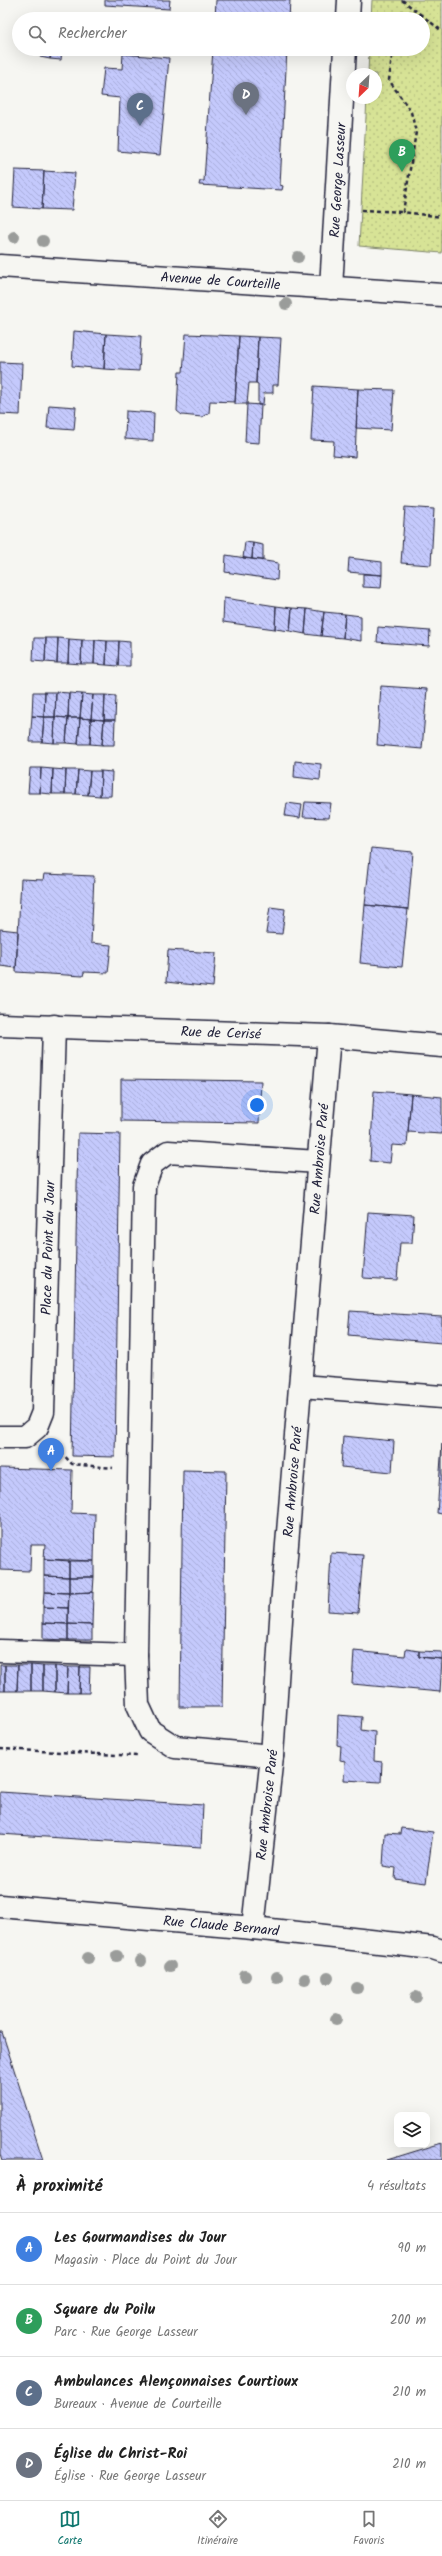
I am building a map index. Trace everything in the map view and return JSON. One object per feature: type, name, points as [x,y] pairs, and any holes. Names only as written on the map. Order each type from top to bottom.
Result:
[{"type":"street","points":[[348,12],[349,0]]},
{"type":"street","name":"Rue George Lasseur","points":[[331,288],[345,56]]},
{"type":"street","name":"Avenue de Courteille","points":[[0,266],[442,295]]},
{"type":"street","name":"Rue de Cerisé","points":[[0,1025],[329,1036],[442,1046]]},
{"type":"street","name":"Place du Point du Jour","points":[[37,1427],[43,1412],[54,1026]]},
{"type":"street","name":"Rue Ambroise Paré","points":[[253,1928],[272,1756],[282,1605],[329,1036]]},
{"type":"street","points":[[272,1756],[175,1747],[150,1731],[138,1705],[136,1655],[144,1186],[152,1164],[168,1152],[318,1162]]},
{"type":"street","points":[[301,1386],[442,1397]]},
{"type":"street","points":[[0,1437],[25,1438],[37,1427]]},
{"type":"street","points":[[0,1651],[136,1655]]},
{"type":"street","name":"Rue Claude Bernard","points":[[0,1906],[253,1928],[433,1948],[442,1951]]},
{"type":"path","points":[[402,0],[417,12]]},
{"type":"path","points":[[430,22],[442,31]]},
{"type":"path","points":[[391,56],[389,80],[411,112],[416,132],[403,212]]},
{"type":"path","points":[[335,209],[403,212],[442,217]]},
{"type":"path","points":[[37,1427],[72,1464],[139,1470]]},
{"type":"path","points":[[0,1749],[148,1756],[175,1747]]},
{"type":"green space","points":[[372,0],[442,0],[442,253],[359,246],[367,104],[382,104],[382,68],[368,68],[369,56],[430,56],[430,12],[371,12]]},
{"type":"building","points":[[105,0],[170,0],[169,9],[105,5]]},
{"type":"building","points":[[216,0],[290,0],[289,12],[215,12]]},
{"type":"building","points":[[40,56],[50,56],[50,59]]},
{"type":"building","points":[[50,56],[61,56],[61,60],[50,59]]},
{"type":"building","points":[[123,56],[169,58],[160,155],[118,151],[120,98],[101,96],[104,68],[122,69]]},
{"type":"building","points":[[213,56],[287,56],[280,185],[283,186],[282,190],[199,185],[200,181],[204,181]]},
{"type":"building","points":[[15,170],[44,171],[42,209],[13,207]]},
{"type":"building","points":[[44,171],[75,173],[72,210],[42,209]]},
{"type":"building","points":[[74,331],[106,334],[104,369],[72,366]]},
{"type":"building","points":[[106,334],[141,336],[139,371],[104,369]]},
{"type":"building","points":[[186,334],[239,336],[235,402],[210,401],[209,413],[202,417],[182,415],[177,411],[179,372],[183,372]]},
{"type":"building","points":[[239,336],[258,337],[256,383],[249,383],[247,404],[235,404]]},
{"type":"building","points":[[258,337],[281,338],[278,385],[273,385],[273,393],[264,393],[263,405],[258,405],[258,384],[256,383]]},
{"type":"building","points":[[0,362],[22,363],[20,415],[0,414]]},
{"type":"building","points":[[314,386],[358,389],[355,457],[333,455],[334,441],[311,440]]},
{"type":"building","points":[[358,389],[394,390],[391,430],[356,428]]},
{"type":"building","points":[[247,404],[261,405],[259,443],[245,442]]},
{"type":"building","points":[[49,405],[76,407],[74,430],[47,428]]},
{"type":"building","points":[[126,411],[154,413],[153,441],[125,439]]},
{"type":"building","points":[[405,507],[434,509],[431,565],[401,563]]},
{"type":"building","points":[[245,542],[253,543],[252,559],[243,558]]},
{"type":"building","points":[[253,543],[263,545],[263,560],[252,559]]},
{"type":"building","points":[[226,555],[278,563],[277,580],[225,572]]},
{"type":"building","points":[[349,558],[382,562],[382,575],[348,572]]},
{"type":"building","points":[[363,574],[382,575],[381,588],[363,587]]},
{"type":"building","points":[[224,598],[276,606],[275,629],[223,622]]},
{"type":"building","points":[[276,606],[292,608],[290,631],[275,629]]},
{"type":"building","points":[[292,608],[307,609],[305,634],[290,631]]},
{"type":"building","points":[[307,609],[324,612],[321,636],[305,634]]},
{"type":"building","points":[[324,612],[345,614],[343,638],[321,636]]},
{"type":"building","points":[[345,614],[361,616],[361,641],[343,638]]},
{"type":"building","points":[[378,627],[430,631],[429,646],[377,642]]},
{"type":"building","points":[[34,638],[46,638],[45,662],[33,661]]},
{"type":"building","points":[[46,638],[58,638],[57,663],[45,662]]},
{"type":"building","points":[[58,638],[69,639],[68,663],[57,663]]},
{"type":"building","points":[[69,639],[82,640],[81,664],[68,663]]},
{"type":"building","points":[[82,640],[95,640],[94,664],[81,664]]},
{"type":"building","points":[[95,640],[107,641],[106,665],[94,664]]},
{"type":"building","points":[[107,641],[119,641],[118,666],[106,665]]},
{"type":"building","points":[[119,641],[130,642],[130,666],[118,666]]},
{"type":"building","points":[[381,686],[427,689],[422,749],[377,745]]},
{"type":"building","points":[[33,692],[45,692],[44,717],[32,716]]},
{"type":"building","points":[[45,692],[56,692],[55,717],[44,717]]},
{"type":"building","points":[[56,692],[69,693],[68,718],[55,717]]},
{"type":"building","points":[[69,693],[82,694],[80,718],[68,718]]},
{"type":"building","points":[[82,694],[93,695],[91,719],[80,718]]},
{"type":"building","points":[[93,695],[105,695],[104,720],[91,719]]},
{"type":"building","points":[[105,695],[116,696],[115,720],[104,720]]},
{"type":"building","points":[[32,716],[44,717],[42,742],[30,742]]},
{"type":"building","points":[[44,717],[55,717],[54,743],[42,742]]},
{"type":"building","points":[[55,717],[68,718],[66,743],[54,743]]},
{"type":"building","points":[[68,718],[80,718],[78,744],[66,743]]},
{"type":"building","points":[[80,718],[91,719],[90,744],[78,744]]},
{"type":"building","points":[[91,719],[104,720],[102,745],[90,744]]},
{"type":"building","points":[[104,720],[115,720],[114,745],[102,745]]},
{"type":"building","points":[[295,761],[321,764],[320,780],[294,777]]},
{"type":"building","points":[[30,768],[41,768],[40,793],[28,793]]},
{"type":"building","points":[[41,768],[53,769],[52,794],[40,793]]},
{"type":"building","points":[[53,769],[66,770],[65,794],[52,794]]},
{"type":"building","points":[[66,770],[78,770],[76,794],[65,794]]},
{"type":"building","points":[[78,770],[90,771],[88,795],[76,794]]},
{"type":"building","points":[[90,771],[101,771],[100,796],[88,795]]},
{"type":"building","points":[[101,771],[112,772],[111,796],[100,796]]},
{"type":"building","points":[[305,802],[331,803],[329,818],[303,817]]},
{"type":"building","points":[[287,803],[302,805],[300,818],[285,816]]},
{"type":"building","points":[[371,848],[413,852],[408,909],[365,905]]},
{"type":"building","points":[[44,874],[94,876],[91,943],[111,945],[108,973],[84,972],[83,976],[16,972],[21,879],[43,880]]},
{"type":"building","points":[[365,905],[408,909],[402,967],[360,963]]},
{"type":"building","points":[[270,907],[285,909],[282,934],[266,933]]},
{"type":"building","points":[[0,929],[18,931],[16,968],[0,966]]},
{"type":"building","points":[[168,950],[216,953],[213,987],[166,982]]},
{"type":"building","points":[[121,1079],[261,1081],[259,1123],[121,1121]]},
{"type":"building","points":[[374,1091],[411,1094],[407,1146],[392,1145],[390,1163],[370,1161]]},
{"type":"building","points":[[411,1094],[442,1097],[442,1134],[408,1132]]},
{"type":"building","points":[[78,1133],[120,1134],[115,1457],[72,1456]]},
{"type":"building","points":[[368,1212],[414,1215],[412,1243],[400,1243],[397,1280],[363,1278]]},
{"type":"building","points":[[350,1311],[442,1317],[442,1343],[348,1335]]},
{"type":"building","points":[[343,1436],[394,1441],[392,1472],[341,1467]]},
{"type":"building","points":[[442,1444],[442,1514],[437,1513]]},
{"type":"building","points":[[0,1468],[72,1470],[71,1513],[95,1514],[94,1561],[44,1559],[45,1545],[31,1545],[30,1571],[0,1570]]},
{"type":"building","points":[[183,1470],[226,1471],[222,1707],[180,1707]]},
{"type":"building","points":[[331,1553],[363,1555],[358,1613],[328,1611]]},
{"type":"building","points":[[44,1559],[69,1561],[69,1577],[44,1576]]},
{"type":"building","points":[[69,1561],[94,1561],[94,1577],[69,1577]]},
{"type":"building","points":[[44,1576],[69,1577],[69,1593],[44,1592]]},
{"type":"building","points":[[69,1577],[94,1577],[93,1592],[69,1593]]},
{"type":"building","points":[[44,1592],[69,1593],[68,1608],[43,1607]]},
{"type":"building","points":[[93,1592],[92,1625],[68,1624],[69,1593]]},
{"type":"building","points":[[43,1607],[68,1608],[68,1624],[43,1623]]},
{"type":"building","points":[[43,1623],[68,1624],[68,1640],[43,1639]]},
{"type":"building","points":[[68,1624],[92,1625],[92,1640],[68,1640]]},
{"type":"building","points":[[406,1649],[419,1651],[419,1657],[442,1659],[440,1692],[352,1684],[354,1651],[405,1656]]},
{"type":"building","points":[[419,1651],[442,1652],[442,1659],[419,1657]]},
{"type":"building","points":[[0,1665],[5,1665],[5,1691],[0,1691]]},
{"type":"building","points":[[5,1665],[18,1665],[17,1691],[5,1691]]},
{"type":"building","points":[[18,1665],[31,1665],[31,1691],[17,1691]]},
{"type":"building","points":[[31,1665],[43,1666],[43,1691],[31,1691]]},
{"type":"building","points":[[43,1666],[55,1666],[55,1692],[43,1691]]},
{"type":"building","points":[[55,1666],[68,1667],[67,1693],[55,1692]]},
{"type":"building","points":[[68,1667],[80,1667],[79,1693],[67,1693]]},
{"type":"building","points":[[80,1667],[90,1667],[89,1693],[79,1693]]},
{"type":"building","points":[[338,1715],[362,1717],[361,1730],[375,1732],[374,1761],[382,1762],[381,1782],[344,1780],[345,1761],[340,1760],[341,1746],[337,1745]]},
{"type":"building","points":[[0,1792],[203,1805],[201,1847],[0,1834]]},
{"type":"building","points":[[401,1828],[433,1832],[426,1883],[395,1879],[396,1868],[383,1866],[385,1833],[400,1834]]},
{"type":"building","points":[[0,2032],[2,2032],[43,2160],[2,2160],[0,2154]]},
{"type":"building","points":[[442,2143],[442,2160],[387,2160],[430,2148]]},
{"type":"place","name":"Église du Christ-Roi","points":[[246,115]]},
{"type":"place","name":"Ambulances Alençonnaises Courtioux","points":[[140,126]]},
{"type":"place","name":"Square du Poilu","points":[[402,172]]},
{"type":"place","name":"Les Gourmandises du Jour","points":[[51,1471]]}]
